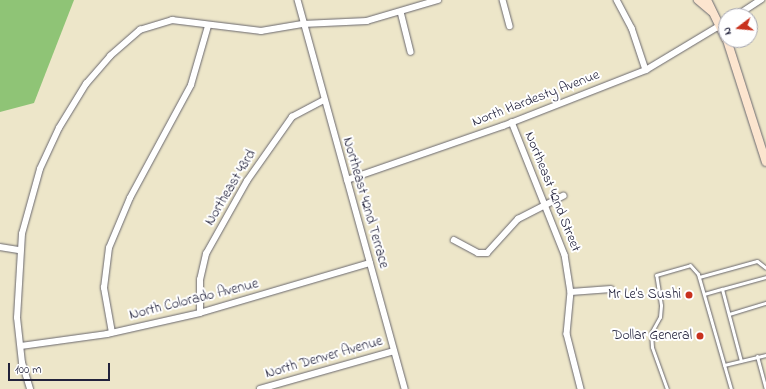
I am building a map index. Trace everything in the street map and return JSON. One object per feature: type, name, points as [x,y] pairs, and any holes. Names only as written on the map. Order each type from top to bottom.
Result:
[{"type":"main road","points":[[698,0],[718,19]]},
{"type":"main road","points":[[707,0],[711,11]]},
{"type":"main road","points":[[729,48],[766,162]]},
{"type":"street","name":"Northeast 42nd Terrace","points":[[298,0],[303,24],[405,389]]},
{"type":"street","points":[[30,389],[21,346],[17,305],[20,250],[26,217],[46,155],[73,102],[94,74],[125,42],[147,26],[172,20],[249,31],[303,24],[367,21],[438,0]]},
{"type":"street","points":[[503,0],[510,26]]},
{"type":"street","points":[[617,0],[632,28],[646,70]]},
{"type":"street","points":[[748,8],[761,0]]},
{"type":"street","points":[[401,12],[411,52]]},
{"type":"street","points":[[112,333],[104,288],[109,248],[130,198],[168,128],[199,65],[208,26]]},
{"type":"street","name":"North Hardesty Avenue","points":[[347,180],[512,122],[646,70],[718,27]]},
{"type":"street","name":"Northeast 43rd","points":[[200,313],[200,280],[206,254],[247,180],[292,117],[324,100]]},
{"type":"street","name":"Northeast 42nd Street","points":[[512,122],[544,206],[565,255],[571,292],[567,334],[581,389]]},
{"type":"street","points":[[454,240],[478,254],[487,253],[510,225],[563,196]]},
{"type":"street","points":[[0,246],[20,250]]},
{"type":"street","name":"North Colorado Avenue","points":[[21,346],[112,333],[200,313],[370,263]]},
{"type":"street","points":[[571,292],[611,289]]},
{"type":"street","name":"North Denver Avenue","points":[[260,389],[394,351]]},
{"type":"lane","points":[[699,277],[757,260],[765,268],[766,276],[704,294]]},
{"type":"lane","points":[[667,389],[652,347],[651,334],[660,317],[661,305],[656,275],[690,265],[699,277],[730,389]]},
{"type":"lane","points":[[722,289],[741,360]]},
{"type":"lane","points":[[729,314],[766,303]]},
{"type":"lane","points":[[724,365],[766,355]]},
{"type":"lane","points":[[758,356],[766,389]]},
{"type":"green space","points":[[0,0],[74,0],[34,103],[0,112]]},
{"type":"place","name":"Mr Le's Sushi","points":[[689,295]]},
{"type":"place","name":"Dollar General","points":[[700,336]]}]
